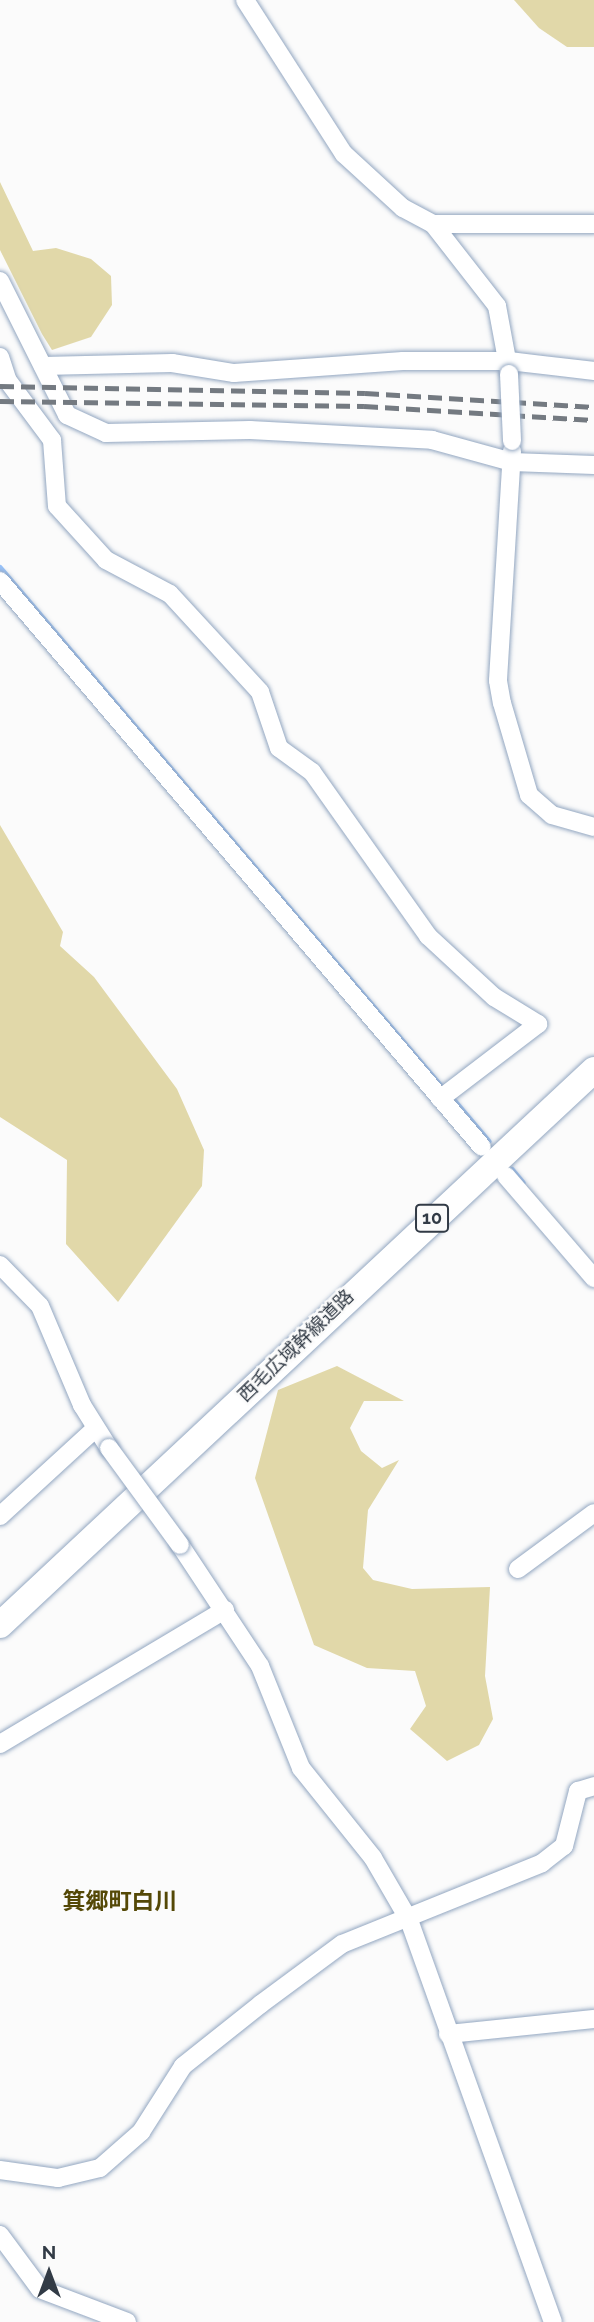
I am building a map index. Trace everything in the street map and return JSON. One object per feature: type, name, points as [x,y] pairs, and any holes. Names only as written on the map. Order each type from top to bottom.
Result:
[{"type":"main road","name":"西毛広域幹線道路","points":[[0,1625],[594,1070]]},
{"type":"street","points":[[245,0],[344,154],[403,208],[433,224],[497,306],[509,368],[512,441],[498,681],[502,703],[529,795],[552,815],[594,827]]},
{"type":"street","points":[[433,224],[594,224]]},
{"type":"street","points":[[0,281],[67,415],[106,433],[250,429],[432,440],[512,462],[594,466]]},
{"type":"street","points":[[0,357],[8,381],[52,440],[57,506],[106,560],[170,594],[260,692],[279,748],[312,772],[428,936],[494,997],[538,1024],[441,1099]]},
{"type":"street","points":[[43,366],[172,363],[234,373],[403,361],[594,371]]},
{"type":"street","points":[[0,581],[482,1147]]},
{"type":"street","points":[[506,1175],[594,1278]]},
{"type":"street","points":[[0,1265],[40,1306],[96,1428],[108,1448],[225,1610],[260,1666],[302,1768],[373,1858],[409,1920],[448,2034],[494,2144],[554,2322]]},
{"type":"street","points":[[0,1516],[96,1428]]},
{"type":"street","points":[[518,1569],[594,1513]]},
{"type":"street","points":[[0,1744],[225,1610]]},
{"type":"street","points":[[0,2170],[58,2178],[100,2168],[141,2132],[195,2056],[331,1951],[409,1920],[555,1854],[569,1836],[578,1791],[594,1786]]},
{"type":"street","points":[[448,2034],[594,2019]]},
{"type":"street","points":[[0,2235],[40,2289],[127,2322]]},
{"type":"shaded area","points":[[514,0],[594,0],[594,47],[567,47],[539,28]]},
{"type":"shaded area","points":[[0,182],[33,251],[56,248],[91,259],[111,276],[112,305],[91,337],[52,350],[42,334],[0,250]]},
{"type":"shaded area","points":[[0,825],[63,932],[60,946],[94,977],[177,1089],[204,1150],[202,1186],[118,1302],[66,1244],[67,1160],[0,1117]]},
{"type":"shaded area","points":[[337,1366],[404,1401],[364,1401],[350,1428],[361,1451],[382,1468],[399,1460],[368,1510],[363,1568],[373,1580],[412,1589],[490,1587],[485,1676],[493,1719],[479,1745],[447,1761],[410,1729],[426,1706],[415,1671],[367,1668],[314,1645],[255,1478],[278,1390]]},
{"type":"waterway","points":[[0,567],[444,1089]]},
{"type":"waterway","points":[[450,1095],[489,1141]]},
{"type":"waterway","points":[[512,1169],[523,1182]]},
{"type":"railway","points":[[0,386],[365,393],[594,407]]},
{"type":"railway","points":[[0,401],[364,406],[594,420]]},
{"type":"district","name":"箕郷町白川","points":[[120,1901]]}]
